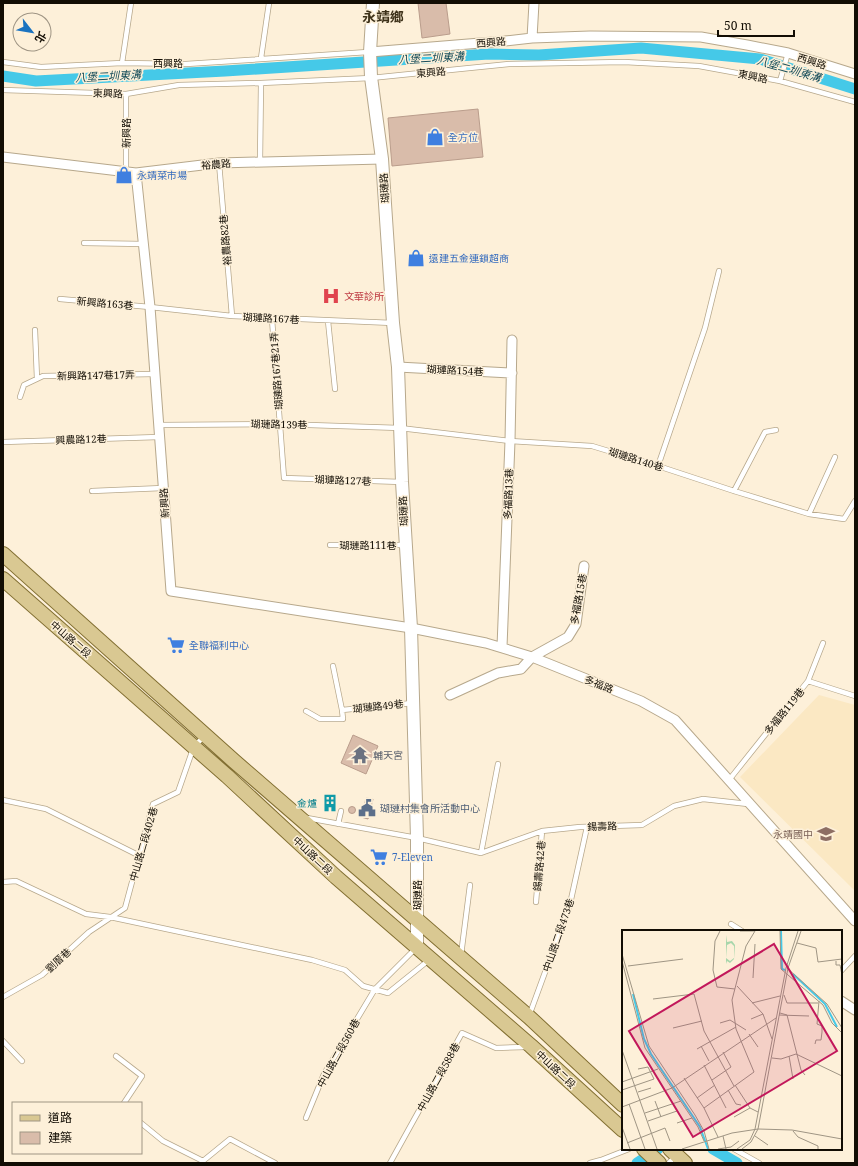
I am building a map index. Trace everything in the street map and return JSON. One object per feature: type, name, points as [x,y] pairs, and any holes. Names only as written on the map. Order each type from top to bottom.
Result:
[{"type":"main road","name":"中山路二段","points":[[3,554],[205,736],[529,1017],[622,1104]]},
{"type":"main road","name":"中山路二段","points":[[3,579],[194,746],[336,877],[532,1046],[622,1129]]},
{"type":"main road","points":[[646,1150],[669,1159]]},
{"type":"street","points":[[370,52],[373,3]]},
{"type":"street","points":[[532,38],[534,3]]},
{"type":"street","name":"西興路","points":[[370,52],[532,38],[590,36],[701,37],[747,44],[788,53],[855,74]]},
{"type":"street","name":"瑚璉路","points":[[370,52],[371,77],[382,159],[393,323],[398,367],[405,545],[411,628],[417,838],[417,946]]},
{"type":"street","name":"裕農路","points":[[3,157],[136,173],[219,163],[382,159]]},
{"type":"street","name":"新興路","points":[[136,173],[150,307],[171,591],[411,628]]},
{"type":"street","name":"多福路13巷","points":[[502,647],[510,441],[512,340]]},
{"type":"street","name":"瑚璉路154巷","points":[[398,367],[512,373]]},
{"type":"street","name":"多福路15巷","points":[[450,695],[498,673],[521,669],[532,657],[568,637],[576,624],[584,566]]},
{"type":"street","name":"多福路","points":[[411,628],[502,647],[532,657],[641,701],[675,720],[751,804]]},
{"type":"street","points":[[751,804],[855,921]]},
{"type":"street","points":[[842,1002],[855,1010]]},
{"type":"lane","points":[[122,63],[131,3]]},
{"type":"lane","points":[[262,58],[269,3],[266,3]]},
{"type":"lane","name":"西興路","points":[[3,62],[41,68],[122,63],[186,64],[370,52]]},
{"type":"lane","points":[[780,81],[788,53]]},
{"type":"lane","name":"東興路","points":[[3,90],[126,94],[179,85],[261,83],[371,77],[508,64],[624,62],[699,66],[780,81],[855,102]]},
{"type":"lane","points":[[260,162],[261,83]]},
{"type":"lane","name":"新興路","points":[[126,94],[126,172]]},
{"type":"lane","name":"裕農路82巷","points":[[219,163],[232,316]]},
{"type":"lane","points":[[84,243],[144,244]]},
{"type":"lane","points":[[658,466],[705,328],[719,271]]},
{"type":"lane","name":"新興路163巷","points":[[60,299],[150,307]]},
{"type":"lane","name":"瑚璉路167巷","points":[[150,307],[232,316],[393,323]]},
{"type":"lane","name":"瑚璉路167巷21弄","points":[[272,318],[284,478]]},
{"type":"lane","points":[[328,321],[335,389]]},
{"type":"lane","points":[[35,330],[37,379]]},
{"type":"lane","name":"新興路147巷17弄","points":[[20,397],[24,385],[43,376],[155,374]]},
{"type":"lane","name":"瑚璉路139巷","points":[[158,425],[280,424],[400,428]]},
{"type":"lane","name":"瑚璉路140巷","points":[[400,428],[510,441],[592,446],[808,514],[844,519],[855,501]]},
{"type":"lane","points":[[734,491],[765,432],[776,430]]},
{"type":"lane","name":"興農路12巷","points":[[3,442],[159,436]]},
{"type":"lane","points":[[808,514],[835,457]]},
{"type":"lane","name":"瑚璉路127巷","points":[[284,478],[402,482]]},
{"type":"lane","points":[[92,490],[163,488]]},
{"type":"lane","name":"瑚璉路111巷","points":[[330,545],[405,545]]},
{"type":"lane","points":[[808,680],[823,643]]},
{"type":"lane","name":"瑚璉路49巷","points":[[306,711],[320,719],[343,719],[333,666]]},
{"type":"lane","name":"多福路119巷","points":[[729,780],[808,680],[855,696]]},
{"type":"lane","name":"瑚璉路49巷","points":[[342,710],[413,703]]},
{"type":"lane","name":"中山路二段402巷","points":[[110,917],[125,908],[153,804],[178,792],[194,746],[205,736]]},
{"type":"lane","points":[[297,816],[417,838],[481,853],[498,764]]},
{"type":"lane","name":"錫壽路","points":[[481,853],[542,830],[642,824],[674,806],[703,799],[751,804]]},
{"type":"lane","points":[[3,800],[46,809],[140,856]]},
{"type":"lane","points":[[338,824],[341,811]]},
{"type":"lane","name":"中山路二段473巷","points":[[529,1017],[570,904],[587,827]]},
{"type":"lane","name":"錫壽路42巷","points":[[536,902],[542,830]]},
{"type":"lane","points":[[3,882],[16,881],[86,914],[110,917],[312,960],[345,970],[363,986],[388,993],[431,958]]},
{"type":"lane","points":[[461,959],[470,885]]},
{"type":"lane","name":"劉厝巷","points":[[3,997],[42,975],[89,932],[110,917]]},
{"type":"lane","points":[[731,924],[740,930]]},
{"type":"lane","name":"中山路二段560巷","points":[[306,1118],[324,1074],[375,989],[417,946]]},
{"type":"lane","points":[[842,970],[855,956]]},
{"type":"lane","name":"中山路二段588巷","points":[[390,1163],[462,1033],[496,1048],[532,1046]]},
{"type":"lane","points":[[3,1041],[22,1061]]},
{"type":"lane","points":[[116,1056],[142,1076],[125,1102]]},
{"type":"lane","points":[[142,1124],[163,1141],[204,1161],[230,1139],[275,1163]]},
{"type":"lane","points":[[590,1163],[626,1150]]},
{"type":"lane","points":[[736,1150],[758,1163]]},
{"type":"shaded area","name":"永靖國中","points":[[819,695],[855,705],[855,891],[740,777]]},
{"type":"building","points":[[418,3],[446,3],[450,34],[422,38]]},
{"type":"building","name":"全方位","points":[[478,109],[483,157],[392,166],[388,118]]},
{"type":"building","name":"輔天宮","points":[[353,735],[378,746],[366,774],[341,763]]},
{"type":"building","name":"瑚璉村集會所活動中心","points":[[366,798],[373,799],[368,819],[361,817]]},
{"type":"building","name":"金爐","points":[[330,800],[333,803],[330,806],[327,803]]},
{"type":"building","points":[[352,807],[355,810],[352,813],[349,810]]},
{"type":"waterway","name":"八堡二圳東溝","points":[[3,76],[36,81],[225,71],[489,54],[539,55],[641,48],[760,59],[855,89]]},
{"type":"waterway","points":[[637,1163],[656,1150]]},
{"type":"waterway","points":[[715,1150],[737,1163]]},
{"type":"place","name":"全方位","points":[[435,137]]},
{"type":"place","name":"永靖菜市場","points":[[124,175]]},
{"type":"place","name":"遠建五金連鎖超商","points":[[416,258]]},
{"type":"place","name":"文華診所","points":[[331,296]]},
{"type":"place","name":"全聯福利中心","points":[[176,645]]},
{"type":"place","name":"輔天宮","points":[[360,755]]},
{"type":"place","name":"金爐","points":[[330,803]]},
{"type":"place","name":"瑚璉村集會所活動中心","points":[[367,808]]},
{"type":"place","name":"永靖國中","points":[[826,834]]},
{"type":"place","name":"7-Eleven","points":[[379,857]]},
{"type":"district","name":"永靖鄉","points":[[383,17]]}]
